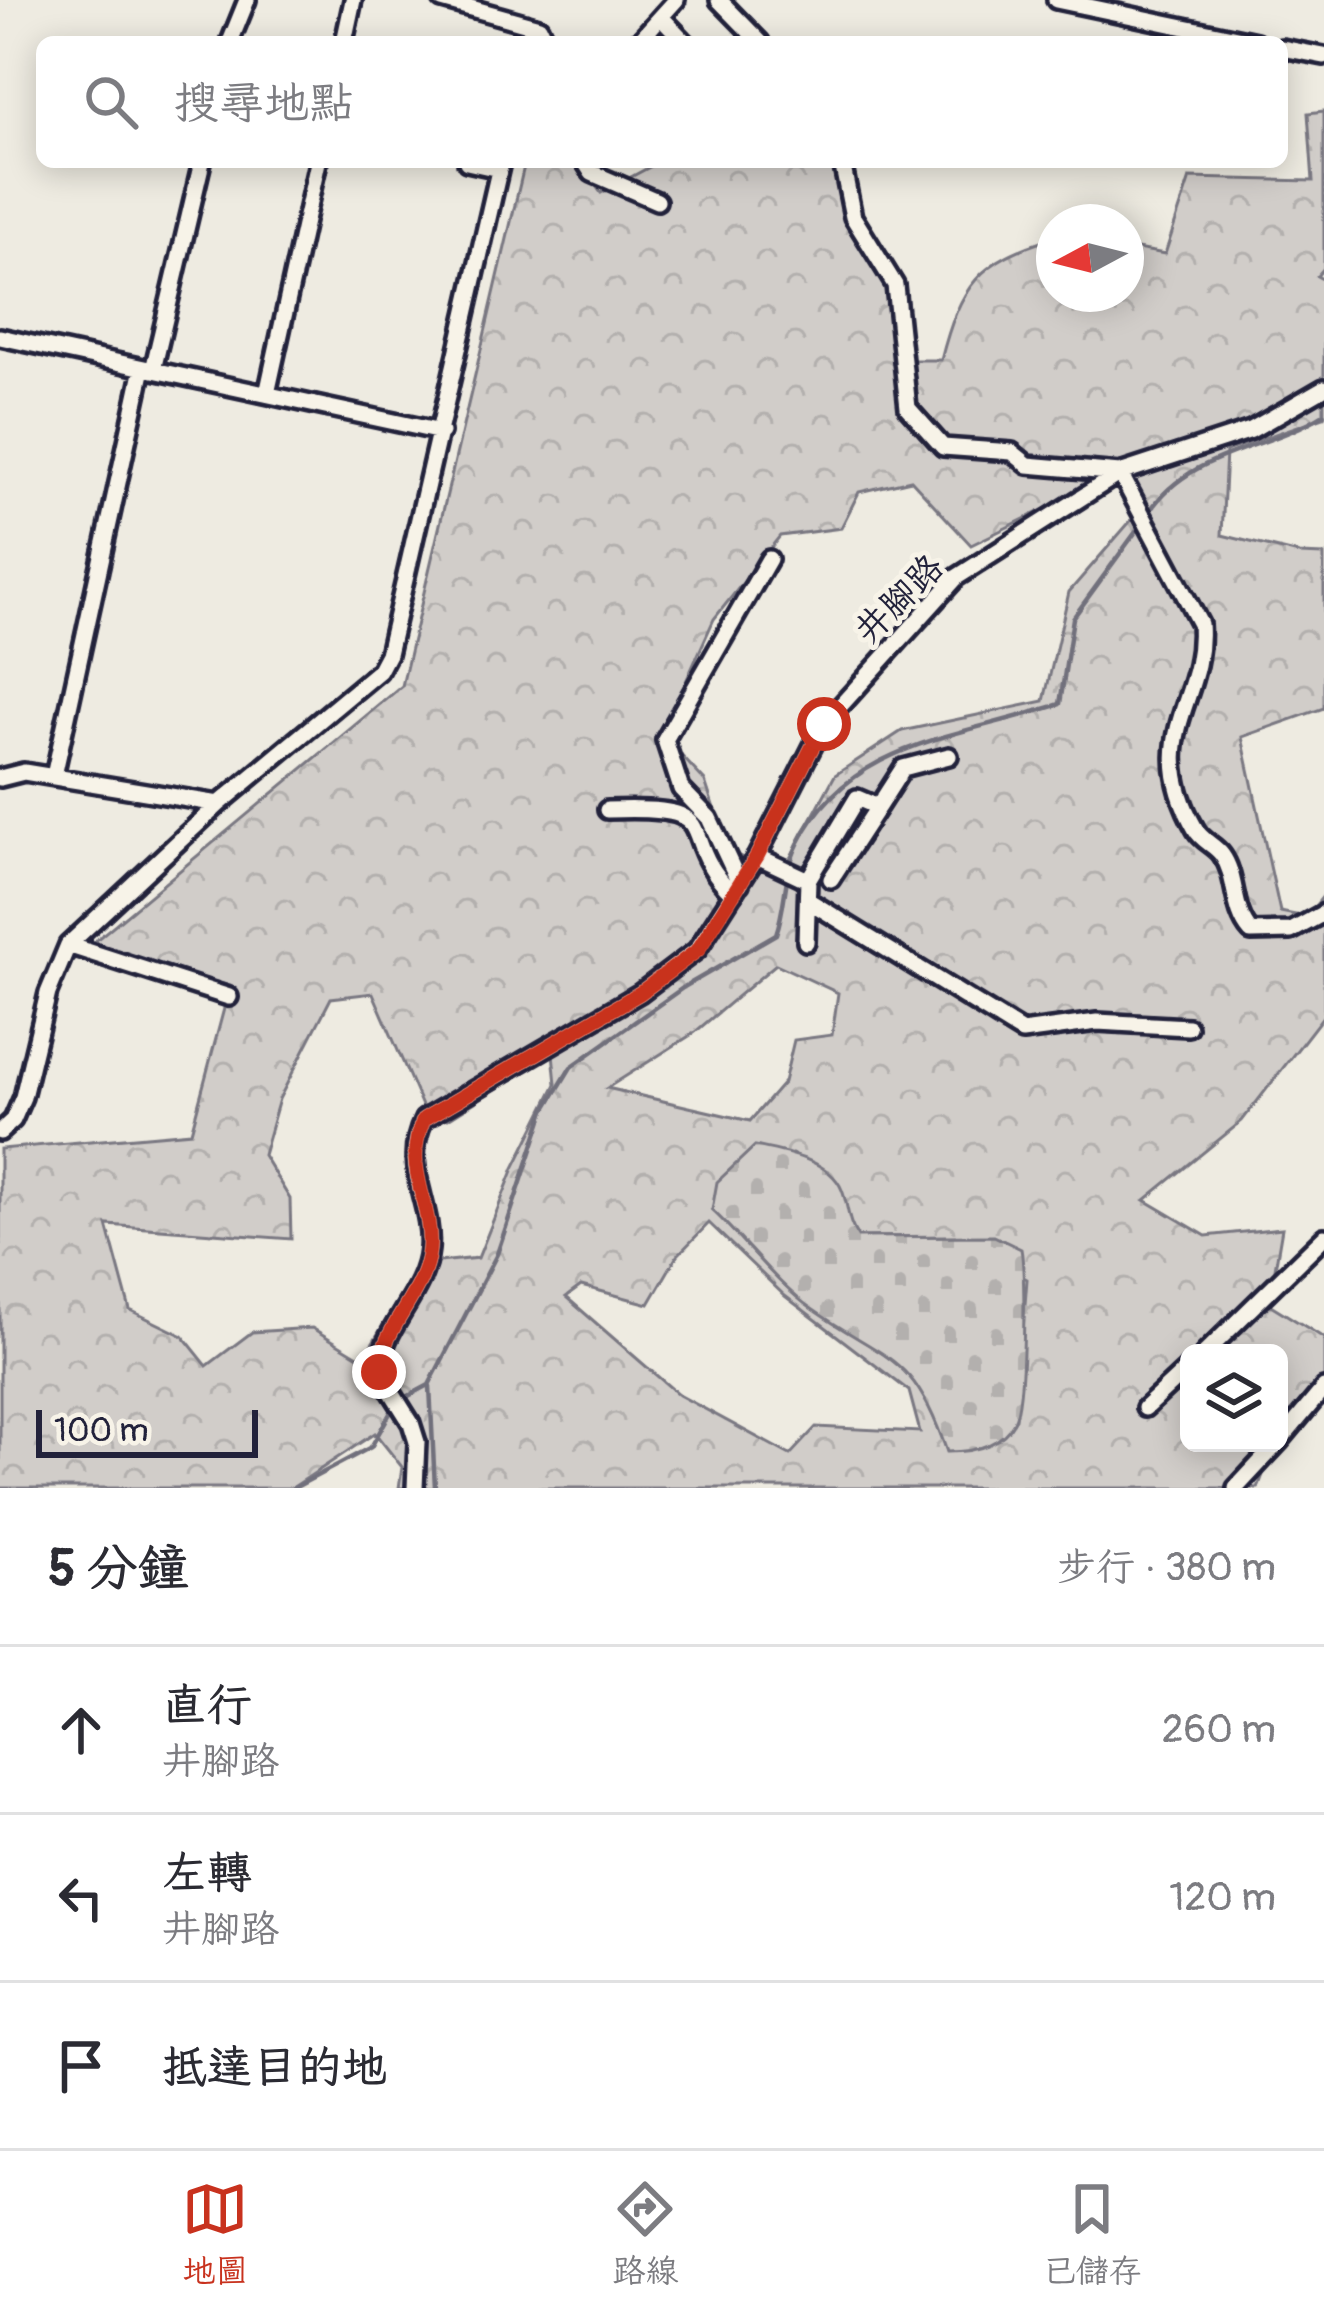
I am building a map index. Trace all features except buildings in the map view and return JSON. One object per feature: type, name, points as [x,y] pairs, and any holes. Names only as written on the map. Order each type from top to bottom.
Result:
[{"type":"street","points":[[232,36],[247,0]]},
{"type":"street","points":[[345,36],[352,0]]},
{"type":"street","points":[[442,0],[539,27],[544,36]]},
{"type":"street","points":[[644,36],[676,0]]},
{"type":"street","points":[[719,0],[754,36]]},
{"type":"street","points":[[1056,0],[1227,36]]},
{"type":"street","points":[[662,18],[679,36]]},
{"type":"street","points":[[1288,49],[1324,56]]},
{"type":"street","points":[[54,776],[148,369],[200,168]]},
{"type":"street","points":[[267,394],[317,168]]},
{"type":"street","points":[[0,1132],[14,1120],[23,1097],[48,993],[68,945],[219,804],[379,671],[388,654],[500,168]]},
{"type":"street","points":[[589,168],[657,201]]},
{"type":"street","points":[[843,168],[853,218],[895,285],[908,408],[943,447],[1012,452],[1028,465],[1120,472],[1200,624],[1202,652],[1174,735],[1174,773],[1198,835],[1224,856],[1237,916],[1250,932],[1291,931],[1324,913]]},
{"type":"street","points":[[0,337],[442,432]]},
{"type":"street","name":"井腳路","points":[[416,1488],[417,1442],[411,1423],[380,1382],[379,1361],[423,1280],[429,1249],[412,1160],[424,1119],[640,993],[698,950],[757,856],[824,724],[846,693],[957,578],[1120,472],[1251,430],[1324,388]]},
{"type":"street","points":[[736,889],[710,818],[681,789],[665,740],[717,641],[769,560]]},
{"type":"street","points":[[831,879],[904,768],[949,756]]},
{"type":"street","points":[[0,778],[24,772],[219,804]]},
{"type":"street","points":[[806,942],[808,880],[857,797],[878,807]]},
{"type":"street","points":[[607,810],[670,808],[694,824],[720,881],[736,889]]},
{"type":"street","points":[[757,856],[808,880]]},
{"type":"street","points":[[809,902],[1022,1032],[1097,1022],[1188,1027]]},
{"type":"street","points":[[68,945],[229,997]]},
{"type":"street","points":[[1214,1344],[1324,1238]]},
{"type":"street","points":[[1145,1408],[1180,1375]]},
{"type":"street","points":[[1288,1430],[1324,1388]]},
{"type":"street","points":[[1230,1487],[1267,1452]]},
{"type":"green space","points":[[1324,111],[1324,268],[1317,276],[1324,280],[1324,417],[1226,451],[1222,535],[1299,554],[1324,555],[1324,708],[1242,737],[1280,912],[1306,917],[1324,895],[1324,1015],[1242,1121],[1145,1200],[1206,1236],[1282,1228],[1269,1304],[1324,1338],[1324,1385],[1288,1423],[1288,1344],[1180,1344],[1180,1452],[1272,1452],[1258,1488],[399,1488],[402,1467],[375,1433],[292,1488],[0,1488],[0,1149],[191,1132],[230,986],[90,945],[402,686],[524,168],[583,168],[601,193],[648,168],[839,168],[855,214],[889,271],[905,360],[941,360],[956,313],[976,280],[1007,256],[1036,244],[1036,312],[1144,312],[1144,250],[1165,254],[1190,178],[1313,181],[1308,113]],"holes":[[[1122,471],[1141,509],[1069,592],[1044,701],[902,731],[835,775],[781,875],[728,851],[705,781],[662,735],[714,619],[780,536],[841,528],[859,492],[911,480],[971,545]],[[776,964],[838,993],[832,1035],[794,1040],[784,1082],[750,1121],[607,1088],[694,1033]],[[373,993],[422,1106],[448,1119],[553,1053],[556,1084],[514,1168],[478,1258],[419,1264],[363,1359],[312,1328],[252,1332],[207,1366],[183,1336],[130,1310],[107,1225],[291,1239],[290,1199],[263,1155],[279,1099],[331,998]],[[792,1154],[834,1183],[858,1237],[955,1236],[1027,1279],[1016,1419],[998,1440],[947,1451],[910,1377],[880,1351],[798,1298],[712,1210]],[[709,1223],[785,1296],[909,1391],[920,1432],[816,1427],[790,1455],[679,1395],[566,1297],[581,1286],[649,1304],[677,1256]]]},
{"type":"green space","points":[[755,1146],[805,1159],[827,1171],[842,1190],[858,1237],[994,1236],[1021,1249],[1024,1309],[1018,1410],[1002,1437],[976,1449],[947,1452],[935,1419],[910,1377],[798,1299],[712,1210],[717,1182]]},
{"type":"waterway","points":[[1149,512],[1186,476],[1324,414]]},
{"type":"waterway","points":[[401,1400],[429,1385],[497,1254],[545,1110],[571,1067],[684,987],[776,934],[798,844],[820,809],[847,783],[912,747],[1060,704],[1073,618],[1143,522]]},
{"type":"waterway","points":[[430,1386],[435,1488]]},
{"type":"waterway","points":[[294,1488],[371,1447],[393,1408]]},
{"type":"route","points":[[379,1372],[390,1336],[423,1280],[429,1249],[412,1160],[424,1119],[640,993],[698,950],[711,922],[757,856],[824,724]]}]
